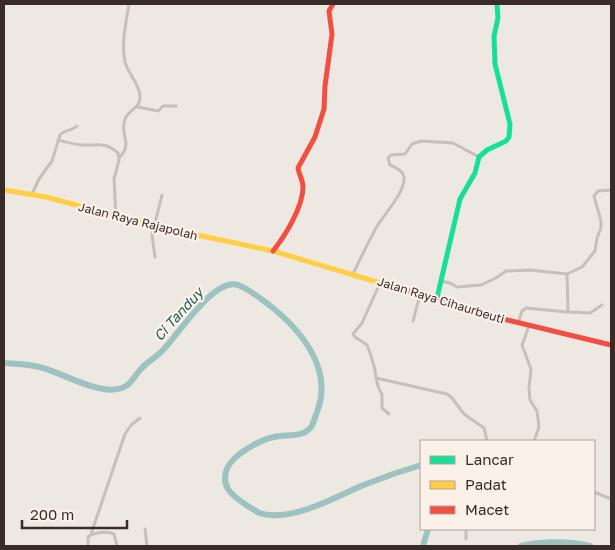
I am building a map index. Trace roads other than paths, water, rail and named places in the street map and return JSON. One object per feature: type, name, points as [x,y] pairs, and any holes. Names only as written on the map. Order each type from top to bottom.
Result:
[{"type":"main road","points":[[273,251],[285,233],[298,207],[303,185],[298,168],[315,137],[324,109],[332,34],[329,11],[333,4]]},
{"type":"main road","points":[[437,298],[460,199],[475,173],[479,157],[487,150],[506,141],[509,137],[510,124],[495,64],[494,36],[498,18],[497,4]]},
{"type":"main road","name":"Jalan Raya Rajapolah","points":[[4,190],[31,194],[155,226],[273,251]]},
{"type":"main road","name":"Jalan Raya Cihaurbeuti","points":[[273,251],[380,282],[401,290],[437,298],[462,309],[611,344]]},
{"type":"street","points":[[116,216],[114,179],[120,158],[127,148],[124,134],[125,120],[138,107],[140,93],[128,68],[124,47],[124,31],[129,4]]},
{"type":"street","points":[[138,107],[158,111],[163,106],[176,106]]},
{"type":"street","points":[[31,194],[52,161],[62,132],[73,130],[77,126]]},
{"type":"street","points":[[58,140],[81,145],[105,144],[118,153],[120,158]]},
{"type":"street","points":[[353,274],[377,225],[384,218],[402,189],[404,174],[396,167],[390,165],[388,158],[391,155],[405,154],[412,144],[421,141],[453,143],[479,157]]},
{"type":"street","points":[[440,281],[457,287],[481,285],[506,271],[530,270],[567,274],[582,267],[595,251],[601,228],[601,220],[594,196],[598,191],[611,190]]},
{"type":"street","points":[[155,257],[152,241],[162,195]]},
{"type":"street","points":[[567,274],[567,312]]},
{"type":"street","points":[[380,282],[354,337],[367,345],[378,389],[382,394],[382,409],[390,414]]},
{"type":"street","points":[[413,321],[420,294]]},
{"type":"street","points":[[518,323],[522,312],[526,308],[590,313],[602,305]]},
{"type":"street","points":[[529,325],[522,345],[531,369],[528,388],[530,400],[537,411],[538,418],[539,427],[534,440]]},
{"type":"street","points":[[376,378],[449,395],[464,414],[484,428],[487,440]]},
{"type":"street","points":[[88,546],[88,537],[92,534],[122,441],[131,424],[140,418]]},
{"type":"street","points":[[595,492],[611,499]]},
{"type":"street","points":[[145,529],[147,546]]},
{"type":"street","points":[[466,530],[466,539]]},
{"type":"street","points":[[92,534],[113,533],[117,546]]},
{"type":"waterway","name":"Ci Tanduy","points":[[4,363],[38,367],[96,388],[117,389],[126,386],[133,380],[140,370],[170,343],[208,298],[218,290],[229,285],[238,285],[268,304],[292,325],[302,338],[311,351],[317,365],[321,380],[321,396],[313,424],[304,433],[269,438],[246,449],[233,460],[228,466],[225,477],[226,485],[232,494],[259,513],[284,515],[311,508],[368,483],[420,465]]},
{"type":"waterway","name":"Ci Tanduy","points":[[423,546],[428,530]]},
{"type":"waterway","name":"Ci Tanduy","points":[[521,546],[556,542],[590,546]]}]
